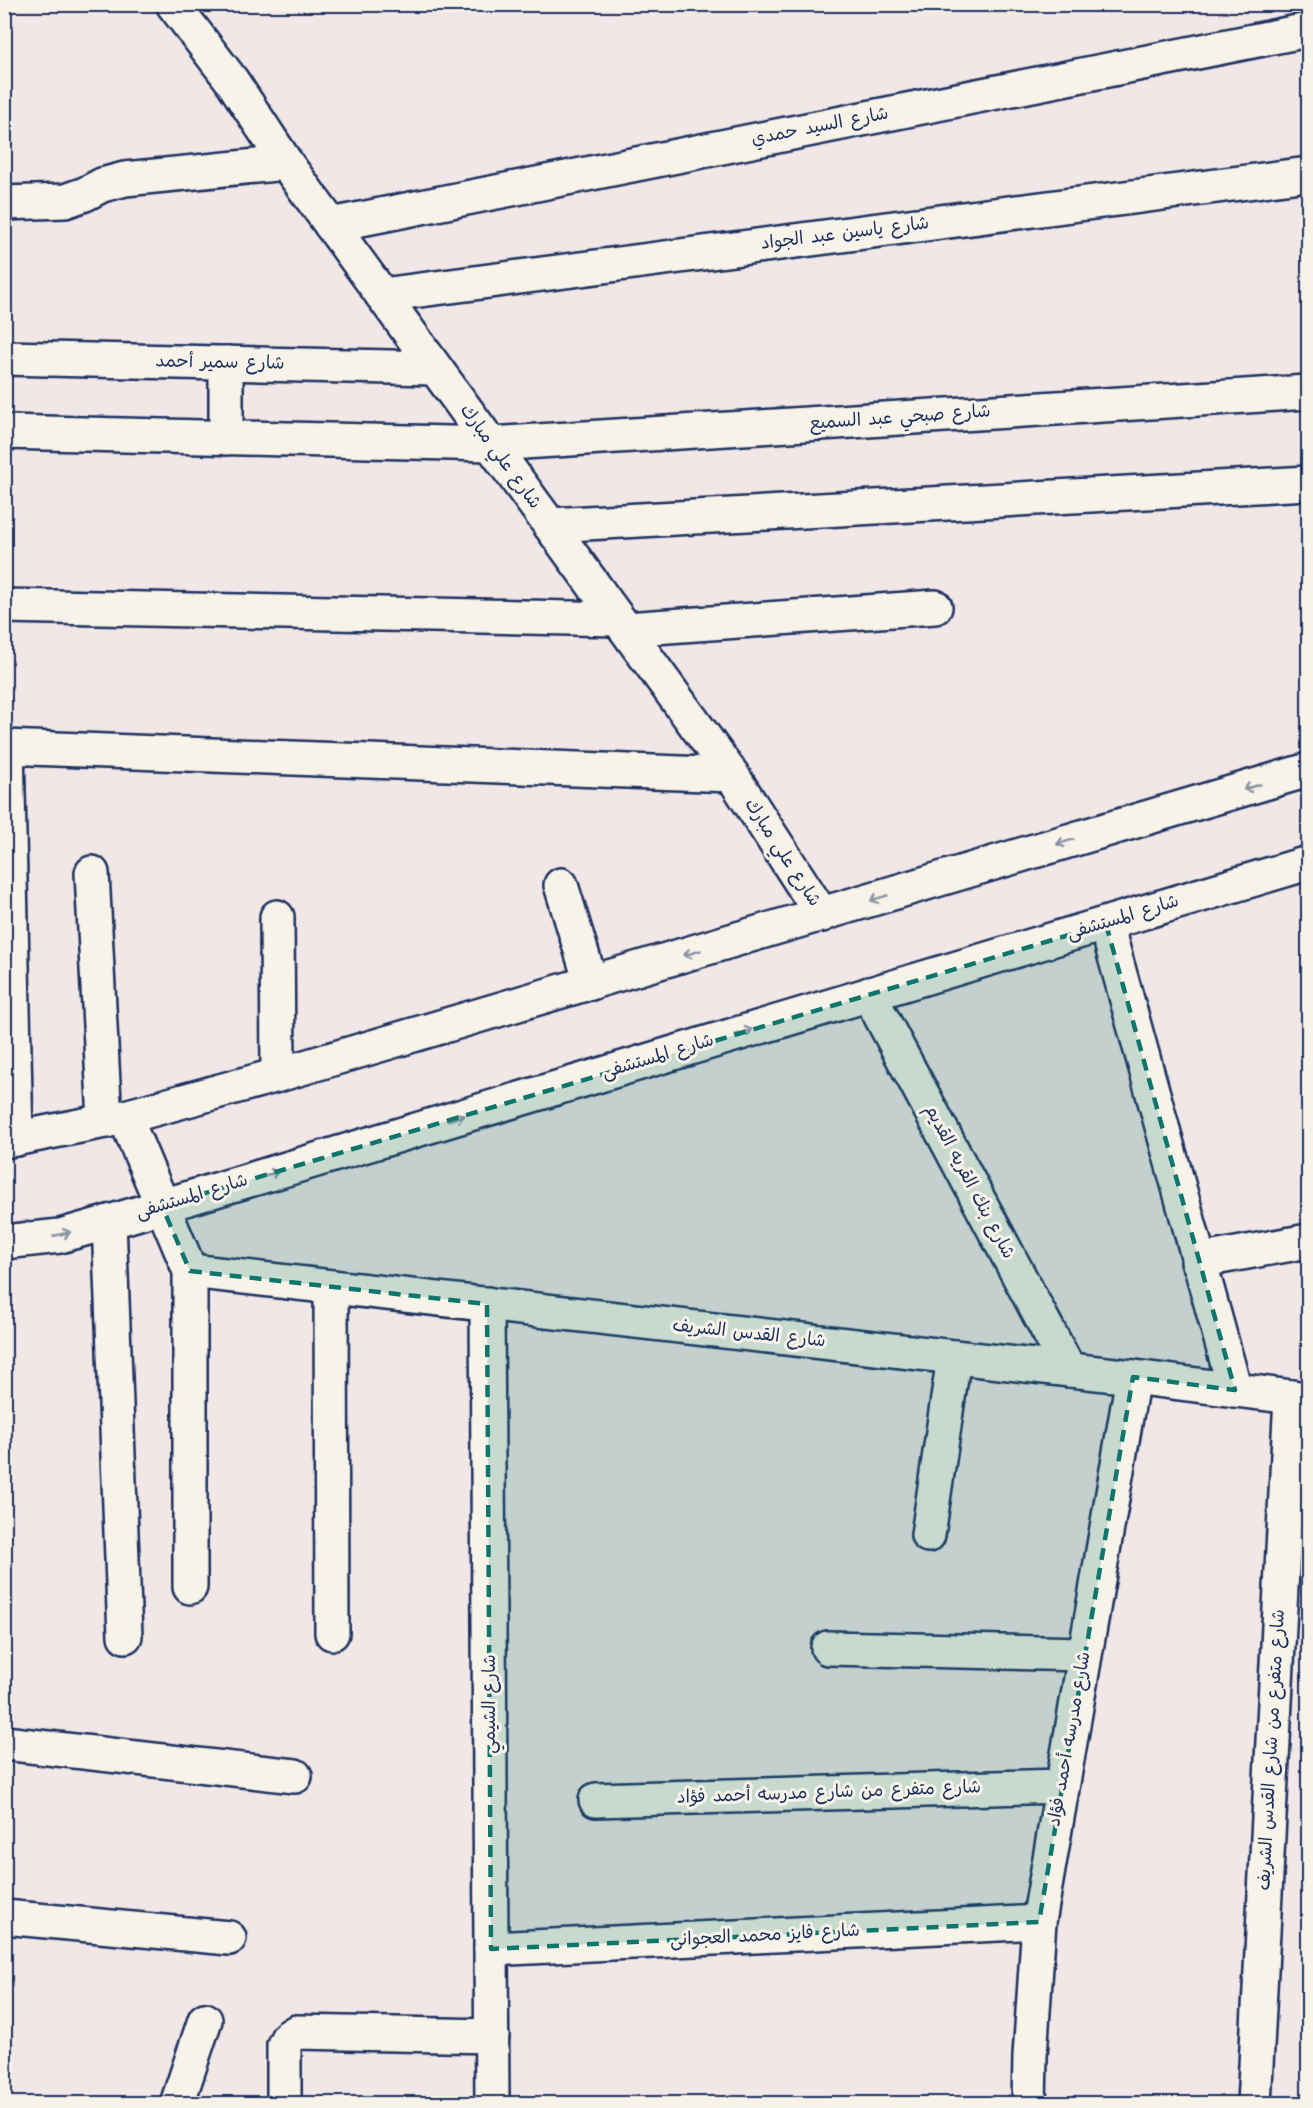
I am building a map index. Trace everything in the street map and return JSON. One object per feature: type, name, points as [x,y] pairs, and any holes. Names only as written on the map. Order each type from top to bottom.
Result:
[{"type":"street","name":"شارع علي مبارك","points":[[173,4],[232,81],[286,163],[732,775],[822,915]]},
{"type":"street","name":"شارع السيد حمدي","points":[[331,225],[1308,30]]},
{"type":"street","points":[[4,203],[65,201],[125,178],[286,163]]},
{"type":"street","name":"شارع ياسين عبد الجواد","points":[[382,295],[1308,174]]},
{"type":"street","name":"شارع سمير أحمد","points":[[4,358],[435,368]]},
{"type":"street","points":[[226,363],[226,438]]},
{"type":"street","name":"شارع صبحي عبد السميع","points":[[4,432],[491,444],[1308,392]]},
{"type":"street","points":[[550,525],[1308,483]]},
{"type":"street","points":[[4,606],[622,624],[935,607]]},
{"type":"street","points":[[732,775],[6,747],[10,1140],[115,1119],[278,1075],[1308,770]]},
{"type":"street","name":"شارع المستشفى","points":[[4,1242],[60,1236],[109,1222],[1308,862]]},
{"type":"street","points":[[92,873],[115,1119],[162,1206],[190,1271],[190,1587]]},
{"type":"street","points":[[561,885],[591,983]]},
{"type":"street","points":[[277,917],[278,1075]]},
{"type":"street","points":[[1106,924],[1235,1390]]},
{"type":"street","name":"شارع بنك القريه القديم","points":[[870,994],[1068,1370]]},
{"type":"street","points":[[109,1222],[125,1636]]},
{"type":"street","points":[[1198,1261],[1308,1241]]},
{"type":"street","name":"شارع القدس الشريف","points":[[190,1271],[1133,1377],[1300,1398]]},
{"type":"street","points":[[331,1287],[332,1633]]},
{"type":"street","name":"شارع الشيمي","points":[[487,1304],[492,2103]]},
{"type":"street","points":[[928,1535],[954,1357]]},
{"type":"street","name":"شارع مدرسه أحمد فؤاد","points":[[1029,2103],[1039,1922],[1133,1377]]},
{"type":"street","name":"شارع متفرع من شارع القدس الشريف","points":[[1254,2103],[1300,1398]]},
{"type":"street","points":[[828,1648],[1084,1654]]},
{"type":"street","points":[[4,1743],[295,1776]]},
{"type":"street","name":"شارع متفرع من شارع مدرسه أحمد فؤاد","points":[[596,1800],[1061,1786]]},
{"type":"street","points":[[4,1917],[230,1938]]},
{"type":"street","name":"شارع فايز محمد العجوانى","points":[[491,1948],[1039,1922]]},
{"type":"street","points":[[177,2103],[205,2020]]},
{"type":"street","points":[[284,2103],[284,2045],[288,2037],[296,2032],[492,2036]]},
{"type":"highlighted area","points":[[1106,924],[1235,1390],[1133,1377],[1039,1922],[491,1949],[487,1304],[190,1271],[162,1206]]}]
